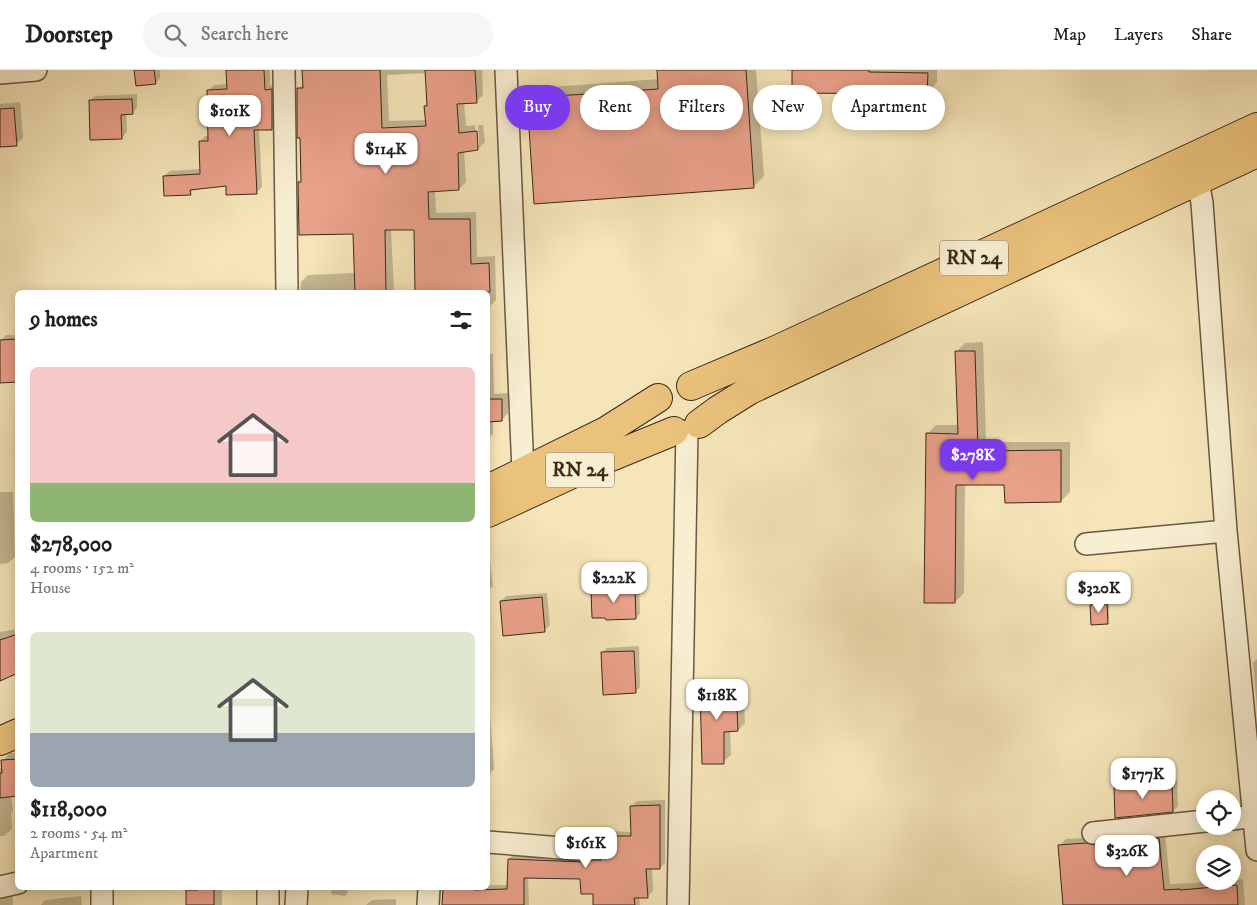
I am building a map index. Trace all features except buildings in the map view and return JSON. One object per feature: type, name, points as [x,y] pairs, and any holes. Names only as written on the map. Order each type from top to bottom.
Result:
[{"type":"highway","name":"RN 24","points":[[691,386],[776,350],[1257,127]]},
{"type":"highway","name":"RN 24","points":[[490,512],[596,463],[686,429],[750,390],[1257,153]]},
{"type":"highway","points":[[684,384],[691,386],[697,390],[704,403],[704,411],[686,429],[666,428],[657,414],[658,398],[668,387],[684,384]]},
{"type":"highway","name":"RN 24","points":[[490,488],[606,431],[658,398]]},
{"type":"highway","points":[[0,721],[15,714]]},
{"type":"highway","points":[[0,741],[15,734]]},
{"type":"street","points":[[0,73],[36,70]]},
{"type":"street","points":[[284,70],[287,290]]},
{"type":"street","points":[[506,70],[523,472]]},
{"type":"street","points":[[1198,181],[1202,203],[1226,532],[1257,850]]},
{"type":"street","points":[[678,905],[686,429]]},
{"type":"street","points":[[1086,544],[1226,532]]},
{"type":"street","points":[[1241,818],[1254,816]]},
{"type":"street","points":[[1093,833],[1196,823]]},
{"type":"street","points":[[490,842],[585,850]]},
{"type":"street","points":[[0,887],[15,884]]},
{"type":"street","points":[[102,890],[102,905]]},
{"type":"street","points":[[268,890],[268,905]]},
{"type":"street","points":[[296,905],[297,890]]},
{"type":"street","points":[[428,890],[428,905]]}]
